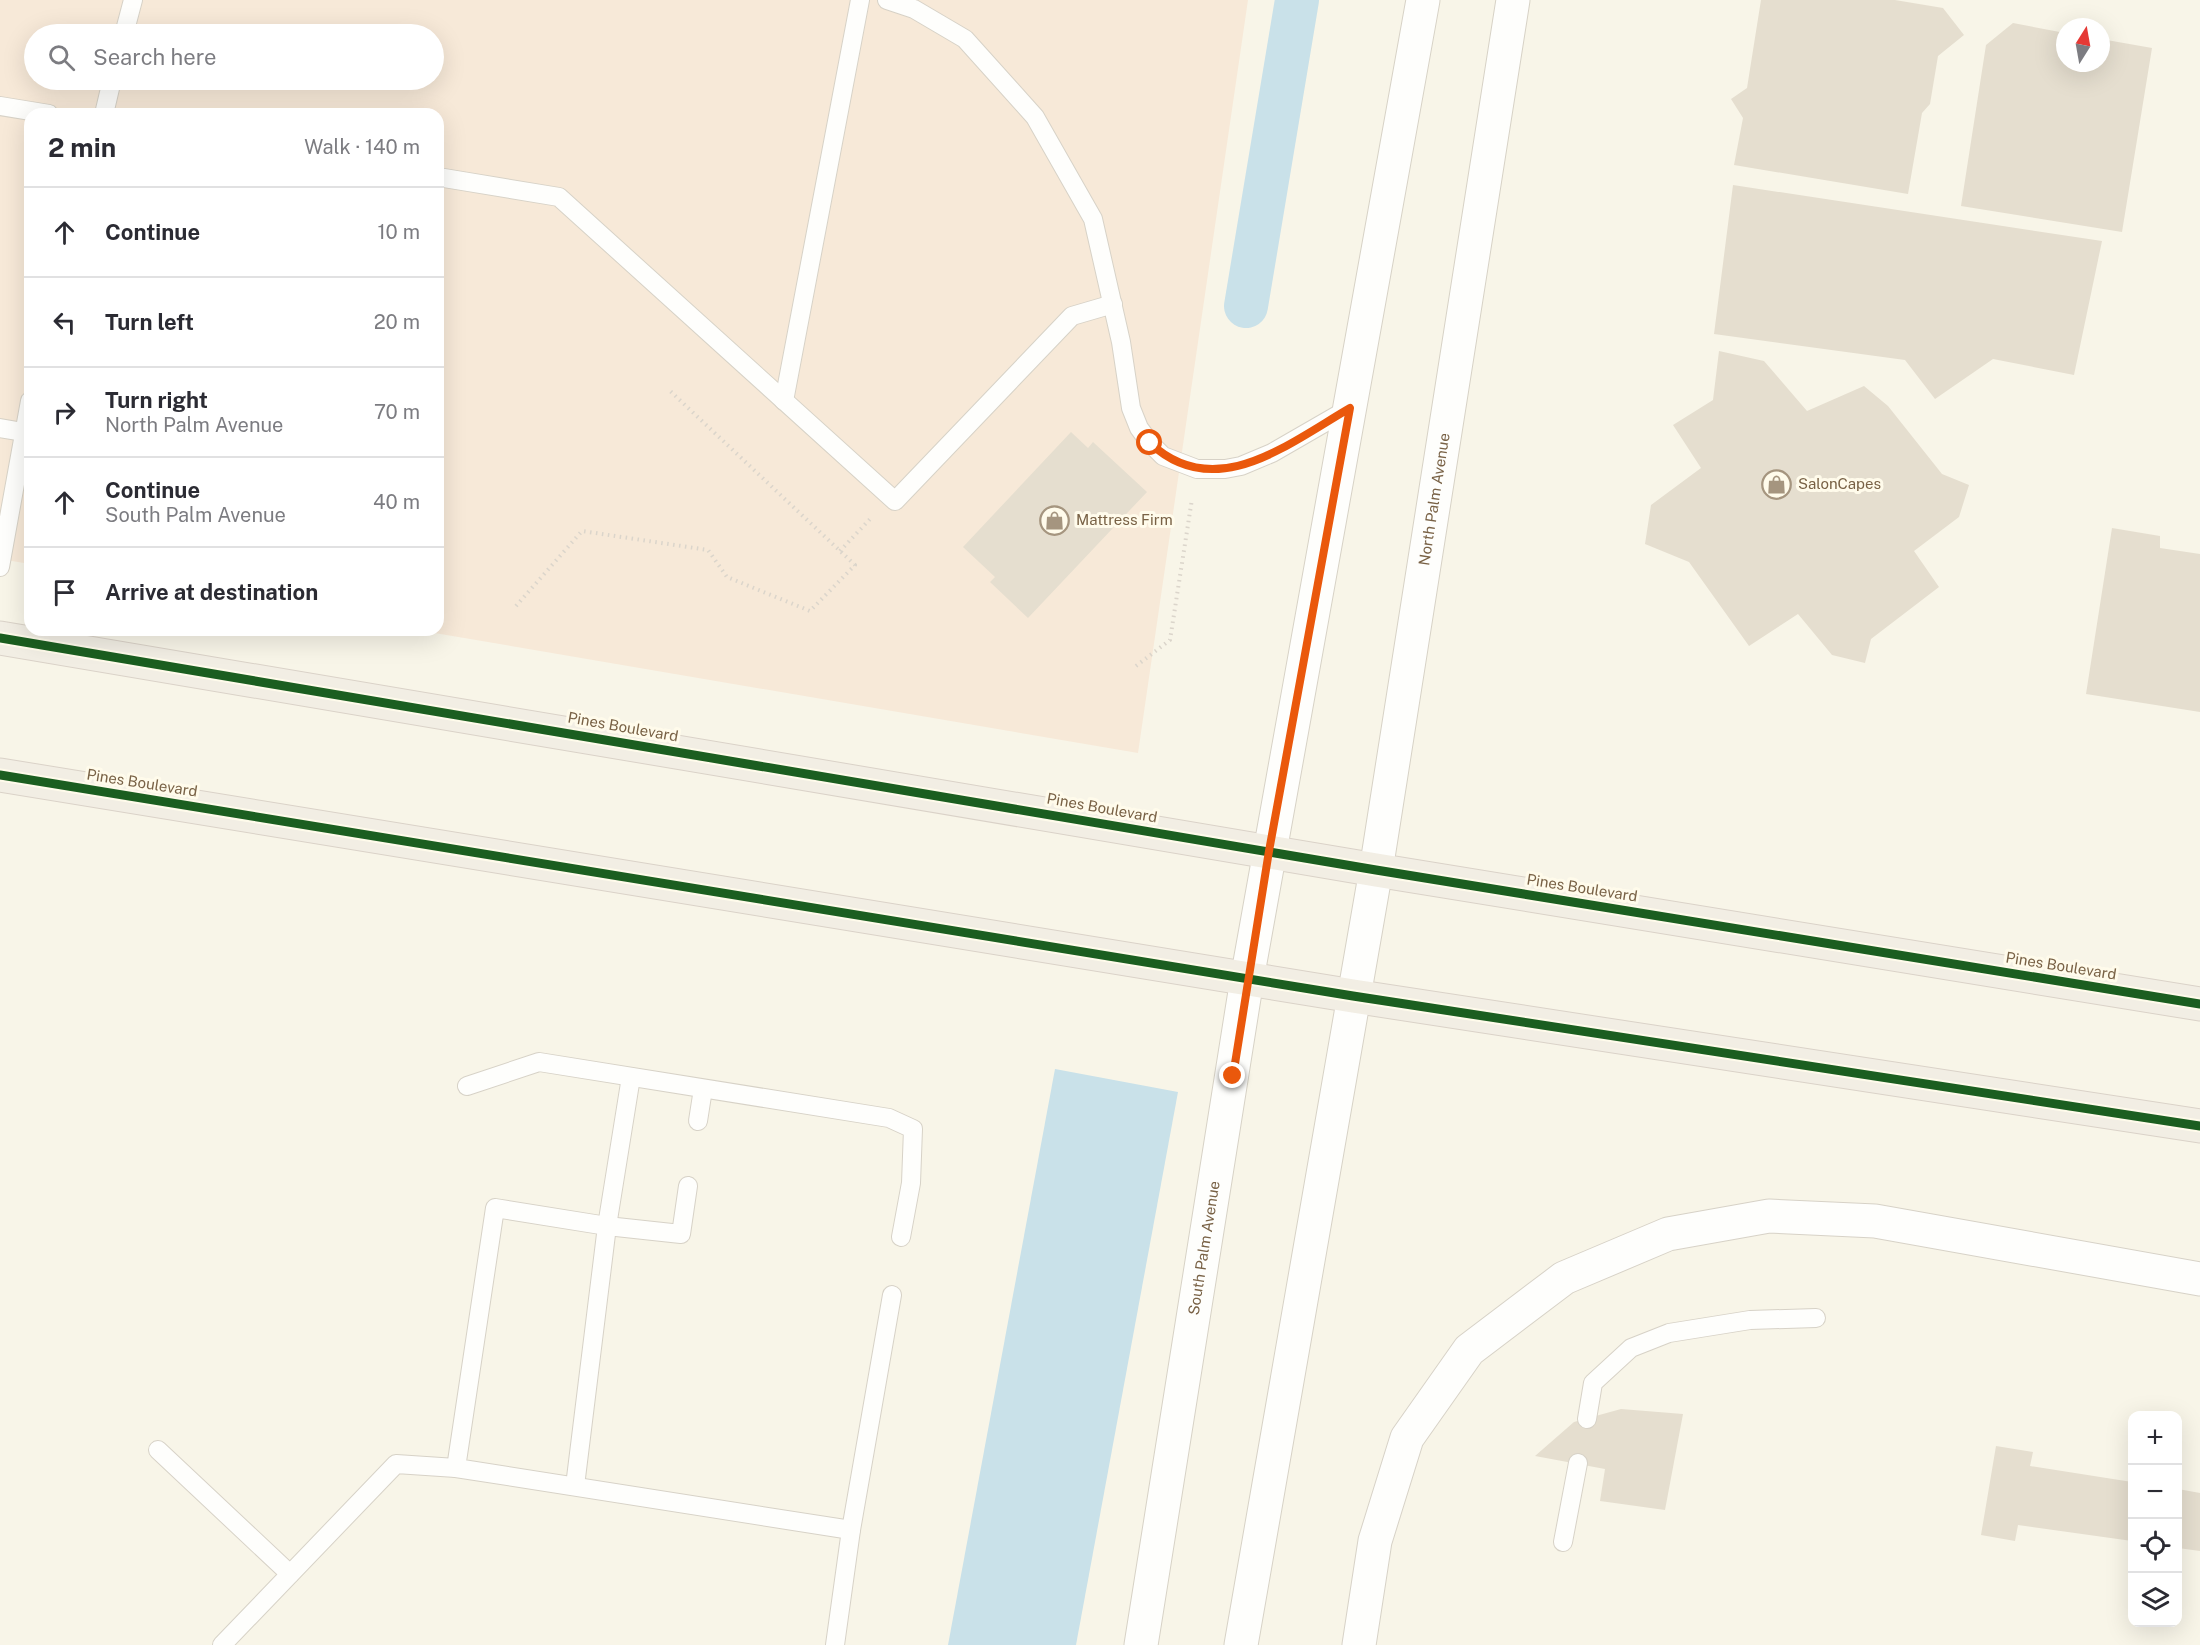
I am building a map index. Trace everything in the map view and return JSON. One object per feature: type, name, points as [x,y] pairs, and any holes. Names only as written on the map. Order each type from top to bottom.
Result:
[{"type":"highway","name":"Pines Boulevard","points":[[0,638],[1376,870],[2200,1004]]},
{"type":"highway","name":"Pines Boulevard","points":[[0,775],[1353,996],[2200,1126]]},
{"type":"highway","points":[[2096,1110],[2200,1102]]},
{"type":"main road","points":[[1269,851],[1423,0]]},
{"type":"main road","name":"North Palm Avenue","points":[[1353,996],[1376,870],[1513,0]]},
{"type":"main road","name":"South Palm Avenue","points":[[1141,1645],[1269,851]]},
{"type":"main road","points":[[1241,1645],[1353,996]]},
{"type":"main road","points":[[1359,1645],[1375,1541],[1407,1438],[1469,1350],[1564,1278],[1668,1234],[1769,1216],[1875,1221],[2200,1279]]},
{"type":"lane","points":[[127,24],[133,0]]},
{"type":"lane","points":[[784,401],[860,0]]},
{"type":"lane","points":[[887,0],[914,9],[964,39],[1035,117],[1093,219],[1113,304],[1131,408],[1139,428],[1163,456],[1197,469],[1225,469],[1240,466],[1272,453],[1350,408]]},
{"type":"lane","points":[[105,108],[110,90]]},
{"type":"lane","points":[[0,106],[24,110]]},
{"type":"lane","points":[[444,178],[559,197],[895,501],[1072,316],[1113,304]]},
{"type":"lane","points":[[0,428],[23,432]]},
{"type":"lane","points":[[0,567],[24,428]]},
{"type":"lane","points":[[467,1086],[539,1062],[889,1119],[913,1129],[910,1183],[901,1237]]},
{"type":"lane","points":[[575,1486],[607,1226],[631,1077]]},
{"type":"lane","points":[[698,1121],[703,1089]]},
{"type":"lane","points":[[456,1468],[495,1208],[607,1226],[681,1234],[688,1186]]},
{"type":"lane","points":[[835,1645],[851,1530],[892,1295]]},
{"type":"lane","points":[[1587,1419],[1593,1383],[1631,1348],[1669,1333],[1750,1320],[1816,1318]]},
{"type":"lane","points":[[158,1450],[290,1574]]},
{"type":"lane","points":[[1563,1542],[1578,1463]]},
{"type":"lane","points":[[222,1645],[396,1464],[456,1468],[851,1530]]},
{"type":"path","points":[[516,606],[582,531],[708,550],[726,577],[810,611],[855,565],[668,389]]},
{"type":"path","points":[[1136,666],[1170,640],[1197,469]]},
{"type":"path","points":[[840,551],[890,497]]},
{"type":"shaded area","points":[[0,0],[1248,0],[1138,753],[444,635],[444,108],[24,108],[24,563],[0,559]]},
{"type":"water","points":[[1055,1069],[1178,1092],[1076,1645],[948,1645]]},
{"type":"building","points":[[1761,0],[1895,0],[1943,8],[1964,35],[1938,56],[1930,104],[1922,113],[1908,194],[1734,165],[1743,118],[1731,99],[1747,88]]},
{"type":"building","points":[[2013,23],[2056,31],[2056,72],[2110,72],[2110,41],[2152,48],[2122,232],[1961,206],[1986,45]]},
{"type":"building","points":[[1733,185],[2102,241],[2074,375],[1993,359],[1935,399],[1905,360],[1714,334]]},
{"type":"building","points":[[1719,351],[1764,361],[1807,411],[1864,386],[1888,406],[1942,474],[1969,485],[1959,517],[1914,551],[1939,587],[1871,639],[1865,663],[1832,655],[1798,614],[1749,646],[1689,562],[1645,544],[1651,505],[1701,468],[1673,425],[1713,400]]},
{"type":"building","name":"Mattress Firm","points":[[1071,432],[1088,448],[1093,442],[1147,492],[1028,618],[990,582],[995,577],[963,547]]},
{"type":"building","points":[[2112,528],[2160,536],[2160,548],[2200,554],[2200,712],[2086,694]]},
{"type":"building","points":[[1621,1409],[1683,1414],[1665,1510],[1600,1501],[1605,1469],[1535,1456],[1574,1422]]},
{"type":"building","points":[[1996,1446],[2033,1452],[2030,1466],[2128,1481],[2128,1540],[2018,1525],[2015,1541],[1981,1535]]},
{"type":"building","points":[[2182,1490],[2200,1493],[2200,1551],[2182,1549]]},
{"type":"waterway","points":[[1246,306],[1297,0]]},
{"type":"cycle path","points":[[0,638],[1376,870],[2200,1004]]},
{"type":"cycle path","points":[[0,775],[1353,996],[2200,1126]]},
{"type":"place","name":"SalonCapes","points":[[1777,484]]},
{"type":"place","name":"Mattress Firm","points":[[1055,520]]},
{"type":"route","points":[[1150,443],[1163,456],[1178,463],[1197,469],[1225,469],[1240,466],[1272,453],[1350,408],[1269,851],[1233,1076]]}]
